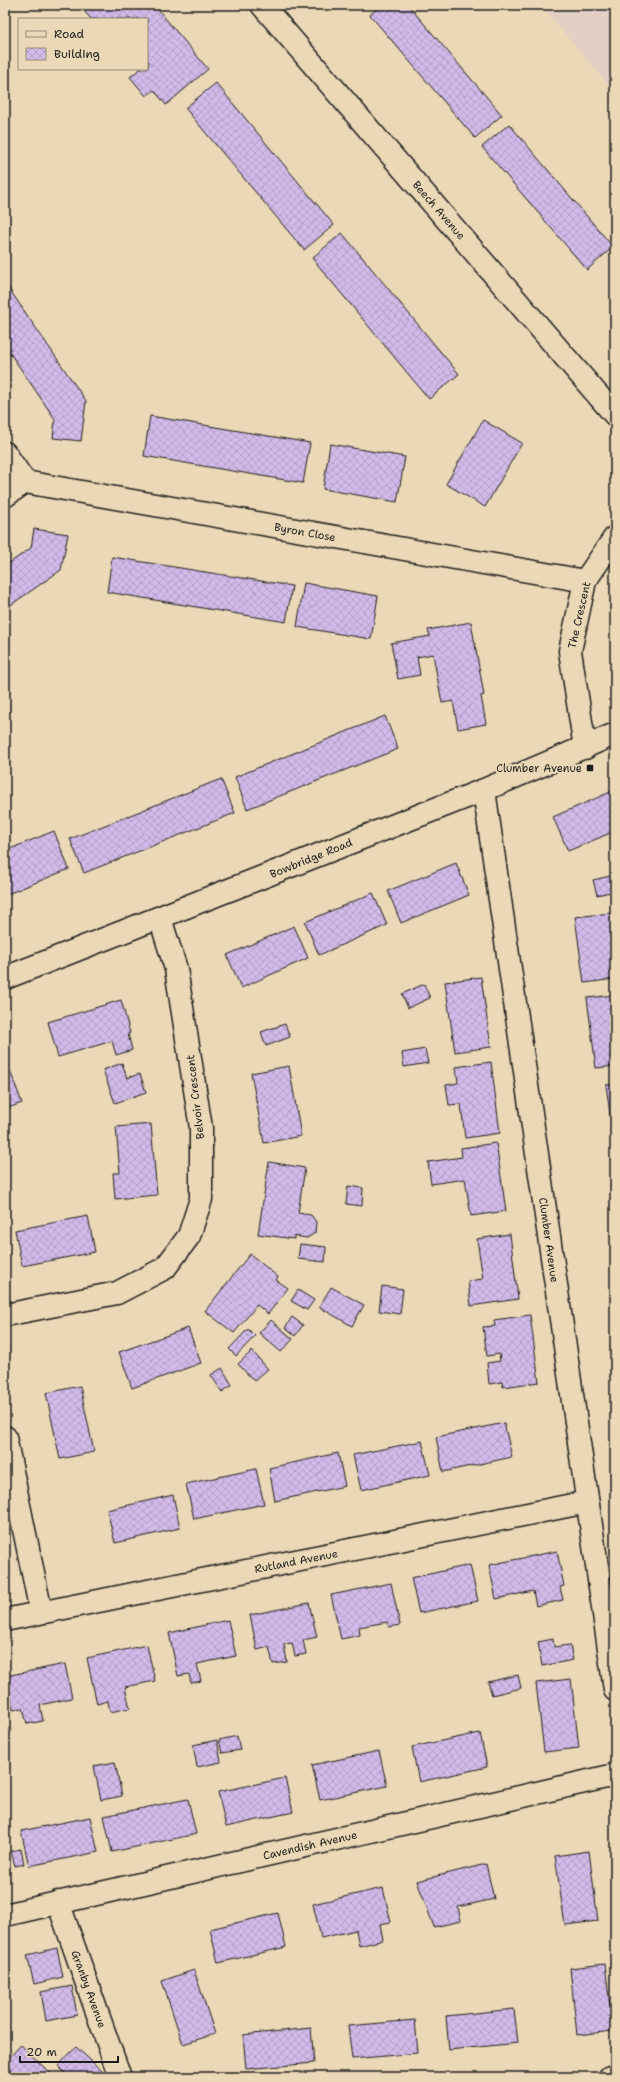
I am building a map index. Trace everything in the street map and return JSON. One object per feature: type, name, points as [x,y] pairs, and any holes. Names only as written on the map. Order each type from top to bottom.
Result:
[{"type":"street","name":"Beech Avenue","points":[[262,5],[615,416]]},
{"type":"street","points":[[5,453],[25,482],[5,496]]},
{"type":"street","name":"Byron Close","points":[[25,482],[585,581]]},
{"type":"street","name":"The Crescent","points":[[584,748],[570,651],[585,581],[615,537]]},
{"type":"street","name":"Bowbridge Road","points":[[5,978],[484,790],[615,734]]},
{"type":"street","name":"Clumber Avenue","points":[[484,790],[615,1690]]},
{"type":"street","name":"Belvoir Crescent","points":[[5,1315],[117,1293],[165,1268],[189,1236],[201,1199],[201,1128],[176,969],[160,918]]},
{"type":"street","points":[[5,1437],[41,1612]]},
{"type":"street","name":"Rutland Avenue","points":[[5,1620],[587,1502]]},
{"type":"street","name":"Cavendish Avenue","points":[[5,1915],[615,1775]]},
{"type":"street","name":"Granby Avenue","points":[[58,1902],[120,2077]]},
{"type":"street","points":[[610,2077],[615,2076]]},
{"type":"shaded area","points":[[541,5],[615,5],[615,88],[611,88]]},
{"type":"building","points":[[79,5],[154,5],[208,69],[166,105],[154,90],[146,96],[130,77],[139,70],[148,70],[148,18],[90,18]]},
{"type":"building","points":[[381,5],[408,5],[502,115],[475,138],[370,15]]},
{"type":"building","points":[[216,83],[334,225],[304,250],[185,108]]},
{"type":"building","points":[[509,124],[613,247],[587,270],[482,147]]},
{"type":"building","points":[[342,233],[459,374],[429,399],[312,258]]},
{"type":"building","points":[[5,283],[86,401],[81,441],[53,438],[55,419],[5,346]]},
{"type":"building","points":[[150,416],[310,443],[303,483],[144,456]]},
{"type":"building","points":[[483,420],[522,443],[485,507],[446,484]]},
{"type":"building","points":[[330,444],[405,457],[397,502],[323,489]]},
{"type":"building","points":[[34,529],[68,534],[61,570],[5,609],[5,566],[31,548]]},
{"type":"building","points":[[112,557],[292,586],[286,622],[107,592]]},
{"type":"building","points":[[304,583],[378,596],[371,639],[297,627]]},
{"type":"building","points":[[471,622],[484,695],[481,696],[486,724],[458,729],[453,701],[442,703],[433,654],[417,657],[420,675],[398,679],[391,643],[430,636],[428,630]]},
{"type":"building","points":[[385,716],[398,749],[247,809],[235,777]]},
{"type":"building","points":[[221,779],[235,813],[84,873],[70,839]]},
{"type":"building","points":[[615,790],[615,831],[568,851],[553,817]]},
{"type":"building","points":[[54,831],[69,869],[5,895],[5,851]]},
{"type":"building","points":[[456,863],[469,895],[401,923],[388,891]]},
{"type":"building","points":[[615,875],[615,891],[597,895],[593,880]]},
{"type":"building","points":[[373,893],[387,925],[319,955],[305,922]]},
{"type":"building","points":[[611,913],[615,941],[615,979],[584,983],[575,917]]},
{"type":"building","points":[[294,926],[308,958],[241,988],[227,955]]},
{"type":"building","points":[[481,977],[491,1047],[455,1052],[445,982]]},
{"type":"building","points":[[424,984],[430,998],[408,1008],[402,994]]},
{"type":"building","points":[[615,995],[615,1066],[596,1068],[587,998]]},
{"type":"building","points":[[121,1000],[130,1033],[128,1034],[132,1050],[116,1055],[112,1041],[58,1057],[48,1022]]},
{"type":"building","points":[[285,1024],[290,1037],[266,1046],[261,1032]]},
{"type":"building","points":[[425,1049],[428,1063],[404,1067],[402,1053]]},
{"type":"building","points":[[5,1057],[22,1103],[5,1109]]},
{"type":"building","points":[[491,1062],[500,1133],[465,1138],[461,1104],[449,1105],[446,1085],[458,1083],[456,1067]]},
{"type":"building","points":[[122,1063],[127,1078],[140,1074],[146,1092],[115,1103],[103,1070]]},
{"type":"building","points":[[289,1066],[301,1136],[264,1143],[251,1073]]},
{"type":"building","points":[[615,1084],[615,1150],[606,1085]]},
{"type":"building","points":[[151,1124],[157,1195],[115,1199],[113,1173],[120,1173],[116,1127]]},
{"type":"building","points":[[496,1143],[506,1211],[471,1216],[465,1179],[431,1184],[428,1162],[462,1157],[461,1148]]},
{"type":"building","points":[[269,1162],[305,1168],[298,1213],[311,1215],[316,1222],[315,1233],[307,1238],[294,1236],[294,1239],[258,1234]]},
{"type":"building","points":[[348,1186],[363,1188],[362,1206],[346,1204]]},
{"type":"building","points":[[88,1216],[95,1252],[22,1266],[15,1230]]},
{"type":"building","points":[[510,1234],[518,1299],[471,1306],[468,1281],[483,1279],[477,1239]]},
{"type":"building","points":[[300,1244],[326,1247],[325,1262],[298,1259]]},
{"type":"building","points":[[250,1254],[278,1277],[276,1280],[288,1288],[268,1314],[257,1305],[234,1333],[205,1311]]},
{"type":"building","points":[[382,1286],[403,1289],[400,1314],[379,1311]]},
{"type":"building","points":[[331,1287],[364,1305],[352,1326],[319,1307]]},
{"type":"building","points":[[298,1290],[314,1300],[307,1310],[291,1301]]},
{"type":"building","points":[[530,1315],[539,1382],[503,1387],[502,1382],[489,1384],[487,1363],[500,1361],[499,1354],[487,1356],[483,1327],[495,1326],[494,1320]]},
{"type":"building","points":[[292,1317],[303,1325],[295,1336],[285,1328]]},
{"type":"building","points":[[271,1320],[293,1339],[281,1352],[259,1333]]},
{"type":"building","points":[[188,1328],[201,1363],[132,1388],[119,1352]]},
{"type":"building","points":[[248,1329],[255,1336],[236,1356],[229,1349]]},
{"type":"building","points":[[252,1351],[268,1369],[254,1381],[238,1364]]},
{"type":"building","points":[[222,1368],[232,1385],[222,1392],[211,1375]]},
{"type":"building","points":[[80,1386],[94,1452],[60,1459],[46,1393]]},
{"type":"building","points":[[504,1423],[512,1457],[443,1472],[436,1437]]},
{"type":"building","points":[[422,1441],[430,1475],[361,1490],[353,1455]]},
{"type":"building","points":[[338,1453],[345,1486],[275,1501],[269,1468]]},
{"type":"building","points":[[256,1469],[264,1504],[194,1519],[186,1484]]},
{"type":"building","points":[[173,1495],[180,1528],[115,1543],[107,1510]]},
{"type":"building","points":[[557,1551],[564,1586],[560,1587],[563,1600],[536,1606],[533,1591],[496,1599],[489,1565]]},
{"type":"building","points":[[470,1565],[478,1601],[419,1613],[411,1578]]},
{"type":"building","points":[[391,1583],[400,1625],[389,1627],[387,1622],[359,1627],[360,1635],[341,1639],[331,1595]]},
{"type":"building","points":[[309,1603],[317,1637],[303,1640],[306,1654],[295,1656],[292,1643],[284,1644],[287,1662],[273,1664],[269,1647],[257,1650],[250,1615]]},
{"type":"building","points":[[228,1620],[236,1656],[197,1664],[201,1681],[191,1683],[189,1674],[178,1676],[169,1633]]},
{"type":"building","points":[[553,1639],[554,1647],[570,1645],[573,1660],[542,1666],[538,1642]]},
{"type":"building","points":[[147,1645],[155,1681],[125,1687],[130,1708],[110,1712],[108,1701],[97,1704],[87,1658]]},
{"type":"building","points":[[65,1664],[72,1698],[40,1705],[43,1721],[27,1724],[23,1708],[13,1710],[6,1676]]},
{"type":"building","points":[[518,1675],[521,1688],[492,1695],[488,1682]]},
{"type":"building","points":[[571,1679],[579,1748],[544,1752],[536,1683]]},
{"type":"building","points":[[480,1733],[487,1767],[419,1782],[412,1747]]},
{"type":"building","points":[[237,1736],[240,1750],[222,1753],[219,1740]]},
{"type":"building","points":[[217,1740],[221,1762],[197,1767],[193,1745]]},
{"type":"building","points":[[379,1751],[387,1786],[320,1800],[312,1765]]},
{"type":"building","points":[[115,1762],[122,1796],[101,1800],[94,1766]]},
{"type":"building","points":[[285,1778],[293,1812],[226,1827],[218,1792]]},
{"type":"building","points":[[188,1799],[196,1834],[112,1852],[104,1816]]},
{"type":"building","points":[[90,1817],[98,1852],[29,1866],[21,1831]]},
{"type":"building","points":[[21,1849],[24,1864],[15,1866],[11,1851]]},
{"type":"building","points":[[589,1851],[598,1921],[565,1925],[555,1856]]},
{"type":"building","points":[[486,1864],[494,1899],[458,1907],[461,1921],[434,1927],[417,1881]]},
{"type":"building","points":[[383,1888],[391,1922],[380,1924],[383,1940],[359,1946],[356,1930],[321,1938],[313,1904]]},
{"type":"building","points":[[278,1913],[286,1947],[218,1963],[210,1929]]},
{"type":"building","points":[[57,1948],[63,1977],[34,1984],[27,1955]]},
{"type":"building","points":[[605,1964],[613,2031],[577,2035],[570,1968]]},
{"type":"building","points":[[194,1970],[215,2034],[183,2044],[162,1981]]},
{"type":"building","points":[[72,1986],[77,2015],[46,2021],[41,1992]]},
{"type":"building","points":[[514,2009],[518,2043],[449,2050],[446,2016]]},
{"type":"building","points":[[415,2020],[418,2053],[352,2059],[348,2026]]},
{"type":"building","points":[[311,2028],[314,2063],[246,2069],[243,2035]]},
{"type":"building","points":[[21,2045],[54,2077],[16,2077],[5,2066],[5,2062]]},
{"type":"building","points":[[76,2047],[104,2073],[100,2077],[69,2077],[58,2066]]},
{"type":"place","name":"Clumber Avenue","points":[[590,768]]}]
